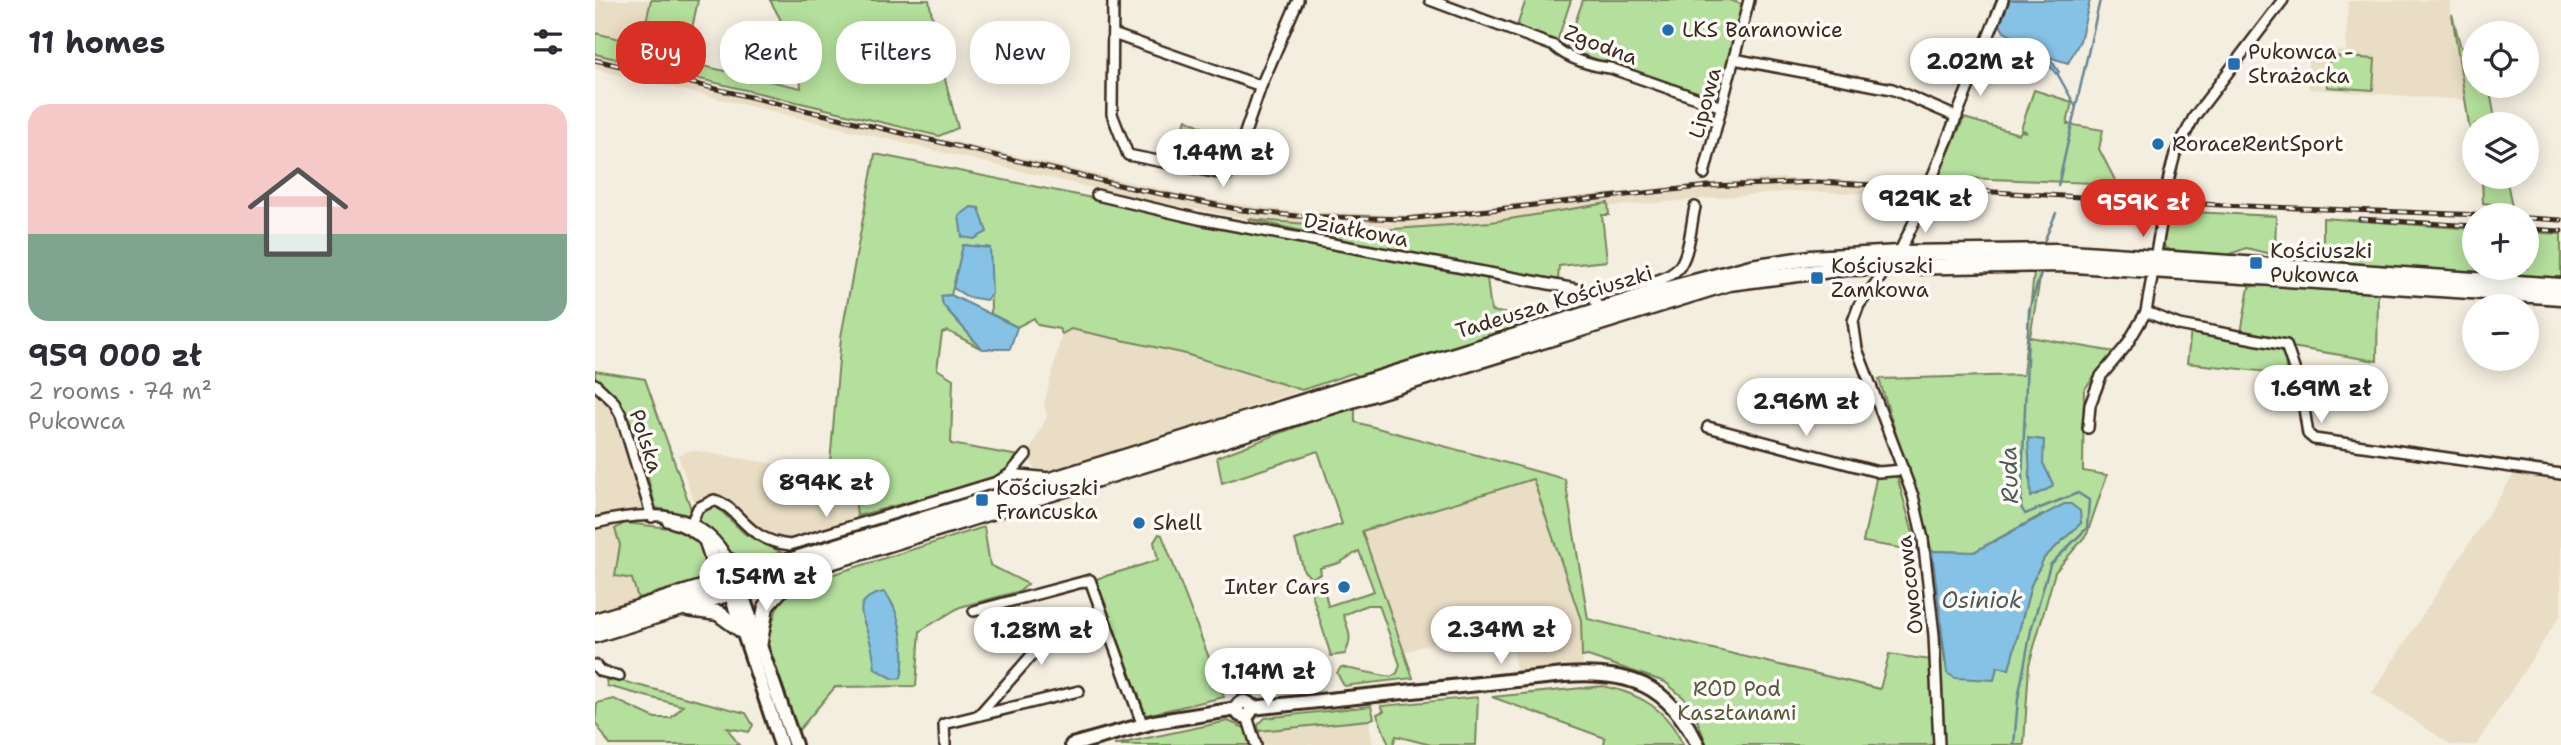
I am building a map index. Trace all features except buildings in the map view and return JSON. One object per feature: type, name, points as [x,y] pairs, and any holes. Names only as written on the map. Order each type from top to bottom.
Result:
[{"type":"main road","name":"Tadeusza Kościuszki","points":[[596,633],[680,608],[733,584],[753,571],[1600,310],[1751,267],[1822,257],[2056,251],[2154,263],[2561,298]]},
{"type":"main road","name":"Tadeusza Kościuszki","points":[[596,633],[705,586],[796,573],[1716,286],[1811,271],[1889,267],[2154,263],[2561,286]]},
{"type":"main road","points":[[705,586],[714,571],[715,563],[707,542]]},
{"type":"main road","points":[[729,561],[753,571]]},
{"type":"main road","points":[[759,647],[765,606],[796,573]]},
{"type":"main road","points":[[680,608],[718,613],[744,632]]},
{"type":"street","points":[[1113,0],[1112,114],[1128,155],[1228,175],[1232,171],[1261,86],[1298,0]]},
{"type":"street","name":"Zgodna","points":[[1430,0],[1554,46],[1561,52],[1597,67],[1610,68],[1722,107]]},
{"type":"street","name":"Lipowa","points":[[1704,174],[1749,0]]},
{"type":"street","name":"Owocowa","points":[[1939,745],[1934,635],[1924,546],[1904,470],[1857,349],[1853,329],[1855,312],[1899,253],[2003,0]]},
{"type":"street","points":[[2088,428],[2090,405],[2101,376],[2126,346],[2145,312],[2165,215],[2169,177],[2182,138],[2194,117],[2283,0]]},
{"type":"street","points":[[1113,34],[1261,86]]},
{"type":"street","points":[[1734,59],[1892,89],[1957,117]]},
{"type":"street","name":"Działkowa","points":[[1097,195],[1199,219],[1566,287],[1592,296]]},
{"type":"street","points":[[1600,310],[1592,296],[1622,291],[1676,271],[1683,261],[1695,207]]},
{"type":"street","points":[[2145,312],[2190,327],[2286,345],[2301,389],[2308,434],[2314,439],[2561,474]]},
{"type":"street","name":"Polska","points":[[595,384],[614,402],[621,415],[652,517]]},
{"type":"street","points":[[1708,427],[1878,472],[1904,470]]},
{"type":"street","points":[[690,524],[698,508],[714,500],[722,503],[757,535],[790,545],[997,482],[1010,474],[1026,455],[1032,475]]},
{"type":"street","points":[[1010,474],[1057,479]]},
{"type":"street","points":[[595,523],[652,517],[690,524],[712,537],[729,561],[744,632],[781,745]]},
{"type":"street","points":[[690,524],[707,542],[733,584],[795,745]]},
{"type":"street","points":[[974,611],[1090,580],[1143,726]]},
{"type":"street","points":[[979,715],[1054,630],[1103,618]]},
{"type":"street","points":[[595,665],[600,671],[619,676]]},
{"type":"street","points":[[1072,745],[1143,726],[1245,711],[1564,675],[1609,673],[1640,682],[1669,701],[1683,718],[1698,745]]},
{"type":"street","points":[[945,745],[944,724],[1079,691]]},
{"type":"street","points":[[1245,711],[1256,745]]},
{"type":"shaded area","points":[[595,0],[651,0],[646,21],[616,21],[616,38],[595,33]]},
{"type":"shaded area","points":[[2449,0],[2462,76],[2462,98],[2466,100],[2309,89],[2307,49],[2346,51],[2348,1]]},
{"type":"shaded area","points":[[595,54],[616,60],[616,74],[595,69]]},
{"type":"shaded area","points":[[658,84],[706,84],[1205,199],[1289,211],[1407,215],[1706,183],[1781,178],[1920,183],[1918,196],[1797,191],[1607,207],[1491,222],[1381,230],[1248,219],[1121,195]]},
{"type":"shaded area","points":[[1070,329],[1182,353],[1302,390],[1050,473],[1036,472],[1028,454],[1047,417],[1044,404],[1062,334]]},
{"type":"shaded area","points":[[595,391],[611,407],[642,506],[637,515],[615,529],[638,598],[595,612]]},
{"type":"shaded area","points":[[691,450],[853,477],[857,516],[791,541],[762,533],[722,497],[707,496],[695,505],[678,455]]},
{"type":"shaded area","points":[[2514,474],[2561,481],[2561,614],[2476,745],[2451,745],[2372,693]]},
{"type":"shaded area","points":[[1531,475],[1581,620],[1583,669],[1517,678],[1512,640],[1455,636],[1402,653],[1361,531]]},
{"type":"shaded area","points":[[1369,720],[1373,745],[1261,745],[1257,731],[1267,727]]},
{"type":"green space","points":[[651,0],[698,0],[694,21],[646,21]]},
{"type":"green space","points":[[770,0],[929,0],[933,21],[836,21],[836,84],[946,84],[958,128],[939,136],[721,84],[783,84],[801,88],[801,84],[822,84],[822,21],[781,21]]},
{"type":"green space","points":[[1526,0],[1571,0],[1557,42],[1517,26]]},
{"type":"green space","name":"LKS Baranowice","points":[[1583,0],[1730,0],[1744,5],[1717,101],[1566,49]]},
{"type":"green space","points":[[2452,14],[2462,48],[2462,79]]},
{"type":"green space","points":[[595,33],[616,38],[616,59],[595,54]]},
{"type":"green space","points":[[2329,56],[2375,59],[2373,90],[2327,87]]},
{"type":"green space","points":[[706,67],[720,70],[720,84],[706,80]]},
{"type":"green space","points":[[2034,90],[2072,102],[2067,124],[2103,130],[2099,149],[2117,184],[1938,177],[1964,118],[2019,134],[2021,131],[2027,132],[2021,129]]},
{"type":"green space","points":[[2465,98],[2491,98],[2494,112],[2467,112]]},
{"type":"green space","points":[[1186,119],[1206,129],[1196,167],[1172,163]]},
{"type":"green space","points":[[875,154],[1487,278],[1491,311],[1545,320],[1362,378],[1353,373],[1302,390],[1182,353],[1071,329],[1062,334],[1059,329],[1038,325],[1034,318],[1017,327],[991,314],[990,248],[964,245],[951,295],[942,296],[943,305],[982,349],[948,331],[942,333],[937,369],[953,379],[951,444],[1019,456],[1001,477],[857,516],[853,478],[829,475],[841,337]]},
{"type":"green space","points":[[2482,189],[2508,189],[2511,203],[2483,203]]},
{"type":"green space","points":[[1608,203],[1609,215],[1602,215],[1607,261],[1559,266],[1558,281],[1395,252],[1248,219],[1381,230],[1491,222]]},
{"type":"green space","points":[[2170,211],[2276,216],[2275,255],[2246,248],[2228,255],[2165,248],[2162,241]]},
{"type":"green space","points":[[2323,218],[2462,228],[2462,274],[2309,262],[2305,252],[2323,244]]},
{"type":"green space","points":[[2539,233],[2561,234],[2561,281],[2539,279]]},
{"type":"green space","points":[[2034,273],[2041,273],[2030,337],[2114,352],[2084,390],[2083,471],[2107,475],[2087,534],[2055,572],[2029,665],[2024,745],[1943,745],[1939,624],[1945,662],[1994,679],[1997,667],[2009,669],[2031,585],[2044,558],[2081,523],[2041,515],[1974,552],[1932,551],[1879,379],[2023,375]]},
{"type":"green space","points":[[2263,284],[2378,290],[2377,361],[2285,346],[2286,374],[2187,363],[2191,330],[2241,333],[2249,287]]},
{"type":"green space","points":[[595,371],[645,379],[691,509],[689,515],[656,508],[629,419],[609,389],[595,378]]},
{"type":"green space","name":"ROD Pod Kasztanami","points":[[1355,405],[1355,422],[1565,479],[1588,619],[1880,689],[1889,654],[1931,660],[1935,745],[1707,745],[1690,703],[1665,682],[1588,656],[1582,657],[1581,620],[1533,479],[1362,531],[1413,678],[1344,686],[1337,673],[1341,667],[1391,677],[1397,673],[1400,665],[1379,605],[1367,605],[1343,615],[1349,644],[1345,654],[1331,656],[1310,588],[1323,584],[1328,606],[1374,591],[1359,551],[1339,563],[1320,568],[1321,574],[1311,578],[1304,571],[1295,540],[1342,524],[1318,451],[1222,483],[1217,457]]},
{"type":"green space","points":[[1877,474],[1897,476],[1918,551],[1863,542]]},
{"type":"green space","points":[[707,506],[717,507],[745,534],[781,552],[746,563],[733,559],[728,549],[700,521],[701,513]]},
{"type":"green space","points":[[625,523],[679,529],[703,542],[711,564],[703,579],[638,598],[632,579],[615,576],[620,545],[615,529]]},
{"type":"green space","points":[[984,527],[990,565],[1028,584],[1020,591],[960,607],[920,631],[916,686],[835,687],[794,736],[766,644],[777,608],[789,588]]},
{"type":"green space","points":[[1159,534],[1162,535],[1224,697],[1146,715],[1096,579],[1158,560],[1154,542]]},
{"type":"green space","points":[[606,677],[746,713],[753,725],[749,732],[727,728],[739,745],[610,745],[595,722],[597,703],[614,699],[655,718],[671,718],[683,706],[607,686]]},
{"type":"green space","points":[[1603,686],[1617,689],[1651,705],[1677,732],[1683,745],[1604,745],[1605,738],[1492,697]]},
{"type":"green space","points":[[1478,697],[1476,745],[1431,745],[1396,736],[1393,745],[1389,745],[1377,714],[1384,711],[1381,706]]},
{"type":"green space","points":[[1371,706],[1374,718],[1369,720],[1259,731],[1258,725],[1265,718]]},
{"type":"green space","points":[[1228,721],[1247,729],[1251,745],[1114,745]]},
{"type":"water","points":[[2010,0],[2090,0],[2080,41],[2068,63],[2049,57],[2059,72],[2056,74],[2037,49],[2004,32],[2000,25]]},
{"type":"water","points":[[971,207],[979,208],[987,232],[974,239],[962,237],[959,216]]},
{"type":"water","points":[[963,245],[990,248],[992,294],[986,300],[968,297],[953,288]]},
{"type":"water","points":[[951,295],[1017,327],[1010,349],[982,349],[943,305],[941,296]]},
{"type":"water","points":[[2028,438],[2044,440],[2043,463],[2053,484],[2031,497]]},
{"type":"water","name":"Osiniok","points":[[2064,504],[2071,504],[2080,511],[2081,523],[2044,558],[2031,585],[2009,669],[1997,667],[1994,680],[1955,678],[1947,673],[1932,551],[1974,552]]},
{"type":"water","points":[[884,592],[895,610],[901,633],[901,678],[894,679],[875,669],[872,648],[862,617],[862,605],[866,600]]},
{"type":"waterway","name":"Ruda","points":[[2058,186],[2100,0]]},
{"type":"waterway","points":[[2057,73],[2076,107]]},
{"type":"waterway","name":"Ruda","points":[[2043,244],[2056,213]]},
{"type":"waterway","name":"Ruda","points":[[2014,745],[2018,699],[2031,630],[2050,565],[2087,528],[2089,500],[2078,493],[2025,514],[2021,507],[2029,310],[2041,273]]},
{"type":"railway","points":[[595,60],[1136,189],[1242,210],[1296,216],[1407,219],[1709,186],[1819,182],[2220,205],[2462,214]]},
{"type":"railway","points":[[2360,219],[2462,225]]},
{"type":"railway","points":[[2539,219],[2561,220]]},
{"type":"railway","points":[[2539,230],[2561,231]]},
{"type":"place","name":"LKS Baranowice","points":[[1668,30]]},
{"type":"place","name":"Pukowca - Strażacka","points":[[2234,64]]},
{"type":"place","name":"RoraceRentSport","points":[[2158,144]]},
{"type":"place","name":"Kościuszki Pukowca","points":[[2256,263]]},
{"type":"place","name":"Kościuszki Zamkowa","points":[[1817,278]]},
{"type":"place","name":"Kościuszki Francuska","points":[[982,500]]},
{"type":"place","name":"Shell","points":[[1139,523]]},
{"type":"place","name":"Inter Cars","points":[[1344,587]]}]
